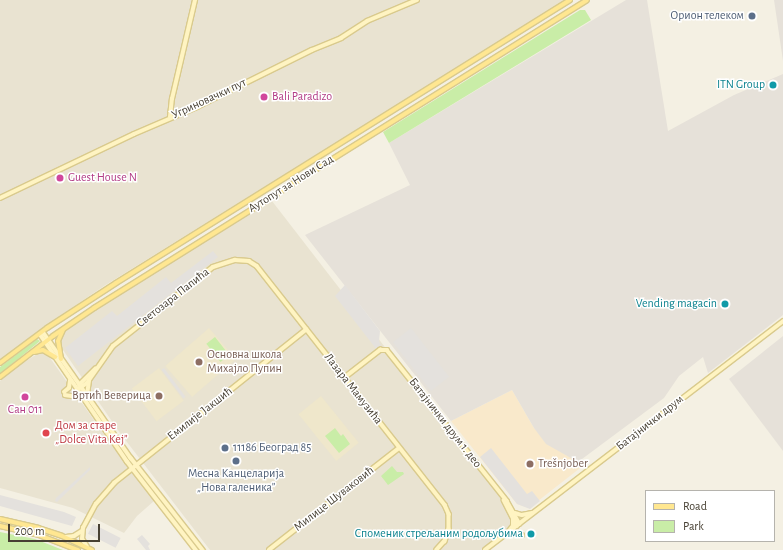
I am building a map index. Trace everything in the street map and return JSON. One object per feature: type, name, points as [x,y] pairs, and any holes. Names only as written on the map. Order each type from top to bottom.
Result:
[{"type":"main road","name":"Аутопут за Нови Сад","points":[[0,363],[41,333],[131,273],[570,0]]},
{"type":"main road","name":"Аутопут за Нови Сад","points":[[0,377],[28,354],[64,328],[587,0]]},
{"type":"main road","points":[[61,358],[58,341],[64,328]]},
{"type":"main road","points":[[28,354],[38,350],[43,350],[55,357]]},
{"type":"main road","points":[[0,519],[38,528],[66,537],[92,550]]},
{"type":"main road","points":[[0,526],[36,534],[78,550]]},
{"type":"street","points":[[170,117],[172,100],[195,0]]},
{"type":"street","name":"Угриновачки пут","points":[[0,198],[170,117],[193,109],[312,50],[341,38],[367,21],[417,0]]},
{"type":"street","name":"Светозара Папића","points":[[76,388],[81,386],[88,379],[111,349],[128,334],[213,267],[234,260],[247,260],[257,266],[306,330]]},
{"type":"street","name":"Батајнички друм","points":[[485,550],[783,321]]},
{"type":"street","name":"Лазара Мамузића","points":[[306,330],[446,507],[449,519],[449,529],[445,541],[437,550]]},
{"type":"street","name":"Емилије Јакшић","points":[[82,531],[90,513],[102,495],[131,467],[306,330]]},
{"type":"street","points":[[41,333],[61,358],[136,464],[203,550]]},
{"type":"street","points":[[47,340],[55,357],[70,380],[131,467],[196,550]]},
{"type":"street","name":"Батајнички друм 1. део","points":[[344,378],[380,350],[387,350],[515,512],[519,525]]},
{"type":"street","points":[[74,377],[88,379],[87,395]]},
{"type":"street","points":[[70,380],[69,386],[64,393],[83,398]]},
{"type":"street","name":"Милице Шуваковић","points":[[269,550],[399,448]]},
{"type":"street","name":"Батајнички друм 1. део","points":[[503,497],[513,517],[519,525]]},
{"type":"street","points":[[515,512],[522,515],[535,512]]},
{"type":"street","points":[[506,535],[513,526],[513,517]]},
{"type":"street","points":[[66,537],[74,536],[82,531],[83,540],[87,547]]},
{"type":"street","points":[[506,535],[522,535]]},
{"type":"shaded area","points":[[0,0],[566,0],[104,286],[0,360]]},
{"type":"shaded area","points":[[626,0],[647,0],[668,131],[734,95],[783,74],[783,315],[708,373],[703,357],[679,376],[664,398],[578,462],[546,444],[534,428],[512,390],[451,421],[305,235],[410,185],[389,143]]},
{"type":"shaded area","points":[[774,0],[783,0],[783,61]]},
{"type":"shaded area","points":[[272,201],[500,496],[511,517],[511,522],[506,531],[481,550],[210,550],[120,433],[63,350],[61,342],[65,331],[115,297]]},
{"type":"shaded area","points":[[213,251],[218,257],[78,366],[65,348],[112,311],[117,316],[166,277],[171,283]]},
{"type":"shaded area","points":[[345,285],[380,331],[379,341],[381,346],[377,350],[335,296]]},
{"type":"shaded area","name":"Основна школа Михајло Пупин","points":[[209,328],[236,359],[192,397],[165,366]]},
{"type":"shaded area","points":[[411,328],[449,377],[431,391],[393,342]]},
{"type":"shaded area","points":[[783,336],[783,451],[729,379]]},
{"type":"shaded area","points":[[39,353],[47,355],[50,358],[123,461],[154,501],[137,516],[124,533],[73,508],[0,488],[0,381],[16,367]]},
{"type":"shaded area","name":"Вртић Веверица","points":[[159,368],[184,401],[157,421],[132,388]]},
{"type":"shaded area","points":[[164,368],[186,397],[183,399],[162,370]]},
{"type":"shaded area","points":[[512,390],[534,428],[584,465],[529,508],[517,504],[451,421]]},
{"type":"shaded area","points":[[321,396],[359,443],[336,461],[298,414]]},
{"type":"shaded area","points":[[491,448],[527,494],[532,491],[540,501],[530,509],[517,504],[480,457]]},
{"type":"shaded area","points":[[90,467],[90,470],[57,502],[55,501],[56,498]]},
{"type":"shaded area","points":[[0,495],[64,512],[76,517],[72,526],[0,506]]},
{"type":"shaded area","points":[[93,524],[121,538],[116,548],[88,534]]},
{"type":"shaded area","points":[[142,535],[150,544],[148,546],[150,550],[146,550],[137,539]]},
{"type":"green space","points":[[580,10],[585,10],[591,20],[389,143],[383,132]]},
{"type":"green space","points":[[215,337],[229,355],[220,362],[206,344]]},
{"type":"green space","points":[[37,339],[40,341],[0,374],[0,367]]},
{"type":"green space","points":[[335,428],[341,436],[343,434],[350,444],[339,453],[325,436]]},
{"type":"green space","points":[[392,466],[397,472],[403,472],[404,474],[388,485],[381,476]]},
{"type":"green space","points":[[0,532],[35,539],[63,550],[0,550]]},
{"type":"place","name":"Орион телеком","points":[[752,16]]},
{"type":"place","name":"ITN Group","points":[[773,85]]},
{"type":"place","name":"Bali Paradizo","points":[[264,97]]},
{"type":"place","name":"Guest House N","points":[[60,178]]},
{"type":"place","name":"Vending magacin","points":[[725,304]]},
{"type":"place","name":"Основна школа Михајло Пупин","points":[[199,362]]},
{"type":"place","name":"Вртић Веверица","points":[[159,396]]},
{"type":"place","name":"Сан 011","points":[[25,397]]},
{"type":"place","name":"Дом за старе „Dolce Vita Kej”","points":[[46,433]]},
{"type":"place","name":"11186 Београд 85","points":[[225,448]]},
{"type":"place","name":"Месна Канцеларија „Нова галеника”","points":[[236,461]]},
{"type":"place","name":"Trešnjober","points":[[530,464]]},
{"type":"place","name":"Споменик стрељаним родољубима","points":[[531,534]]}]
